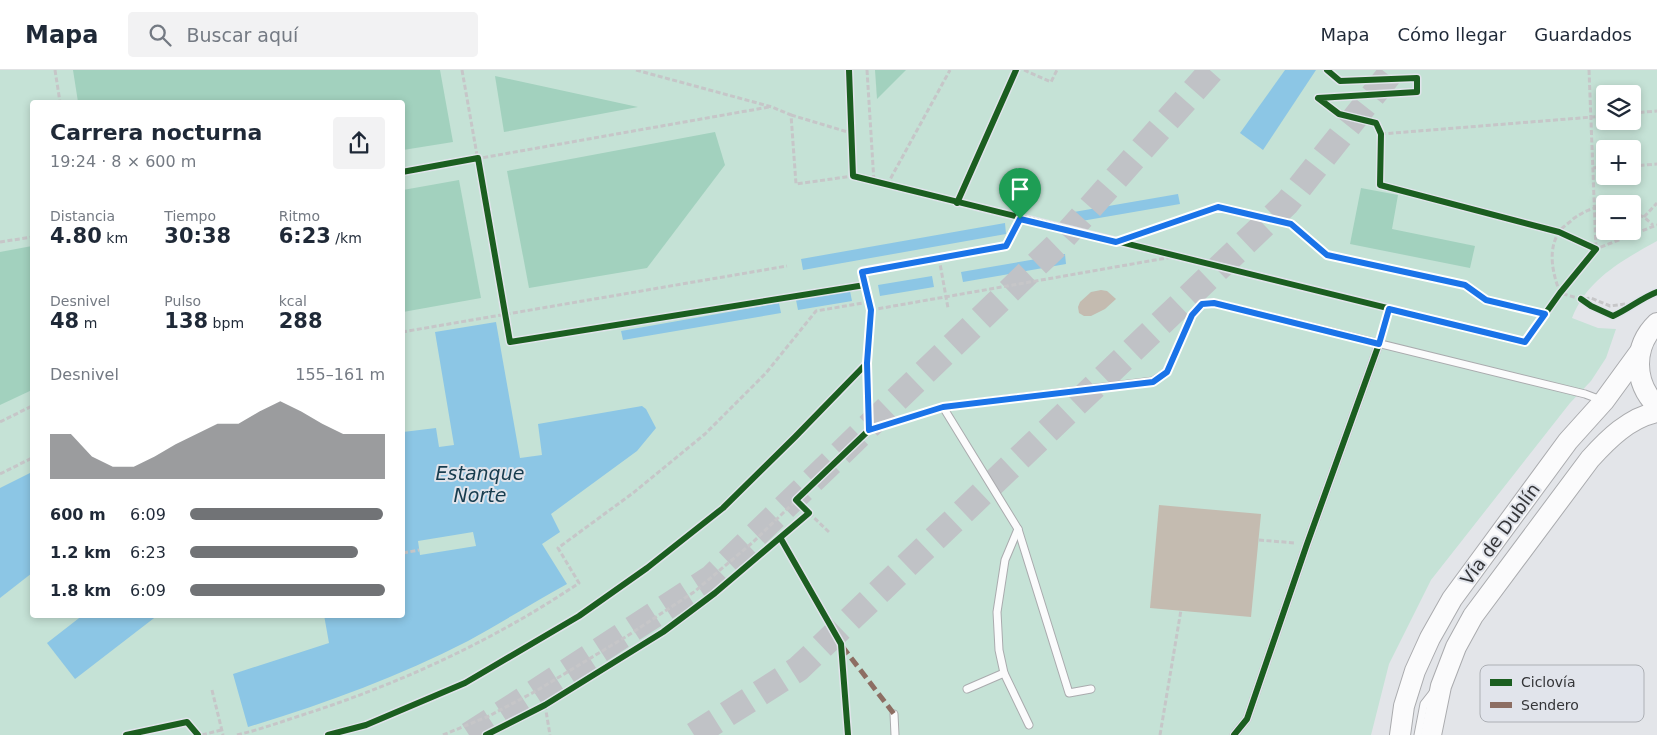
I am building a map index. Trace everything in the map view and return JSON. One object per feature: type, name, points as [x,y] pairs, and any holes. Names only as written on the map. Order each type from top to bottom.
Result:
[{"type":"street","name":"Vía de Dublín","points":[[1400,735],[1404,706],[1415,671],[1430,638],[1452,599],[1568,441],[1604,401],[1639,353],[1645,337],[1657,323]]},
{"type":"street","points":[[1639,353],[1639,372],[1642,384],[1657,406]]},
{"type":"street","name":"Vía de Dublín","points":[[1431,735],[1441,686],[1456,647],[1473,616],[1590,459],[1604,444],[1630,422],[1657,412]]},
{"type":"lane","points":[[1091,689],[1069,693],[1018,529],[943,407],[1153,382],[1167,372],[1192,315],[1202,304],[1214,303],[1584,394],[1604,401]]},
{"type":"lane","points":[[1234,735],[1247,719],[1307,544],[1379,344]]},
{"type":"lane","points":[[1018,529],[1005,560],[996,612],[999,650],[1004,673],[1029,725]]},
{"type":"lane","points":[[966,689],[1004,673]]},
{"type":"lane","points":[[1418,735],[1424,704],[1432,691],[1441,686]]},
{"type":"lane","points":[[894,714],[895,735]]},
{"type":"path","points":[[55,70],[60,100]]},
{"type":"path","points":[[462,70],[510,342],[865,285]]},
{"type":"path","points":[[636,70],[772,107],[791,115],[851,133]]},
{"type":"path","points":[[849,70],[853,176]]},
{"type":"path","points":[[867,70],[874,182]]},
{"type":"path","points":[[887,185],[950,70]]},
{"type":"path","points":[[958,203],[1016,70]]},
{"type":"path","points":[[1024,70],[1052,82],[1057,70]]},
{"type":"path","points":[[1327,70],[1340,81],[1417,78],[1418,92],[1318,98],[1339,114],[1376,123],[1381,134],[1380,185],[1559,232],[1596,249]]},
{"type":"path","points":[[1588,70],[1592,117],[1596,249]]},
{"type":"path","points":[[405,171],[772,107]]},
{"type":"path","points":[[1641,112],[1657,111]]},
{"type":"path","points":[[791,115],[796,184],[853,176],[1020,219],[1525,342],[1560,293],[1596,249],[1655,225]]},
{"type":"path","points":[[1381,134],[1596,117]]},
{"type":"path","points":[[1641,165],[1657,164]]},
{"type":"path","points":[[1644,217],[1657,203]]},
{"type":"path","points":[[1116,242],[1218,207],[1291,224],[1327,255],[1465,285],[1486,300],[1545,314]]},
{"type":"path","points":[[1560,293],[1555,280],[1552,262],[1554,246],[1559,232],[1582,213],[1594,207]]},
{"type":"path","points":[[1641,216],[1655,225]]},
{"type":"path","points":[[869,430],[867,363],[871,310],[862,272],[1006,246],[1020,219]]},
{"type":"path","points":[[0,242],[30,237]]},
{"type":"path","points":[[871,310],[1175,257]]},
{"type":"path","points":[[939,258],[948,308]]},
{"type":"path","points":[[405,331],[787,266]]},
{"type":"path","points":[[1560,293],[1581,299],[1591,306],[1606,312]]},
{"type":"path","points":[[1581,299],[1591,298],[1610,306],[1625,304]]},
{"type":"path","points":[[237,735],[330,707],[406,678],[480,642],[579,583],[558,548],[633,493],[705,434],[766,373],[816,311],[869,302]]},
{"type":"path","points":[[1619,313],[1633,305]]},
{"type":"path","points":[[1379,344],[1389,309]]},
{"type":"path","points":[[328,735],[366,725],[464,683],[579,616],[648,568],[723,508],[867,363]]},
{"type":"path","points":[[0,422],[30,407]]},
{"type":"path","points":[[443,735],[489,716],[536,691],[627,636],[694,592],[752,543],[869,430],[943,407]]},
{"type":"path","points":[[0,474],[30,459]]},
{"type":"path","points":[[796,500],[830,533]]},
{"type":"path","points":[[486,735],[545,705],[663,632],[716,593],[809,513]]},
{"type":"path","points":[[781,538],[841,644],[848,735]]},
{"type":"path","points":[[1259,540],[1307,544]]},
{"type":"path","points":[[405,553],[419,550]]},
{"type":"path","points":[[1160,735],[1180,610]]},
{"type":"path","points":[[212,690],[223,735]]},
{"type":"path","points":[[545,705],[550,735]]},
{"type":"path","points":[[126,735],[187,722],[198,735]]},
{"type":"path","points":[[202,735],[222,730]]},
{"type":"green space","points":[[0,70],[1657,70],[1657,241],[1607,272],[1587,292],[1572,318],[1598,328],[1616,329],[1606,358],[1591,381],[1570,403],[1431,580],[1389,664],[1371,735],[0,735]]},
{"type":"green space","points":[[73,70],[440,70],[453,142],[405,150],[405,100],[78,100]]},
{"type":"green space","points":[[875,70],[906,70],[877,99]]},
{"type":"green space","points":[[495,76],[638,107],[504,132]]},
{"type":"green space","points":[[715,132],[725,165],[647,268],[529,288],[507,171]]},
{"type":"green space","points":[[459,180],[481,298],[405,312],[405,190]]},
{"type":"green space","points":[[1361,188],[1398,195],[1392,229],[1475,246],[1470,268],[1350,244]]},
{"type":"green space","points":[[30,246],[30,391],[0,405],[0,252]]},
{"type":"water","points":[[1285,70],[1316,70],[1263,150],[1240,133]]},
{"type":"water","points":[[1178,194],[1180,204],[1070,223],[1068,213]]},
{"type":"water","points":[[1005,223],[1006,234],[803,270],[801,259]]},
{"type":"water","points":[[1065,254],[1066,264],[963,282],[961,272]]},
{"type":"water","points":[[932,276],[934,287],[880,296],[878,285]]},
{"type":"water","points":[[850,291],[852,301],[798,310],[796,300]]},
{"type":"water","points":[[779,303],[781,313],[623,340],[621,331]]},
{"type":"water","name":"Estanque Norte","points":[[496,322],[520,458],[542,455],[538,424],[642,406],[646,409],[656,428],[637,451],[551,514],[560,532],[542,544],[567,584],[442,654],[388,678],[333,699],[248,727],[233,674],[329,643],[325,618],[405,618],[405,432],[436,428],[439,447],[454,445],[435,332]],"holes":[[[473,532],[476,546],[420,555],[418,541]]]},
{"type":"water","points":[[30,473],[30,575],[0,598],[0,488]]},
{"type":"water","points":[[79,618],[154,618],[75,679],[47,643]]},
{"type":"building","points":[[1107,291],[1116,299],[1105,309],[1091,316],[1084,316],[1079,313],[1078,307],[1080,302],[1091,292]]},
{"type":"building","points":[[1159,505],[1261,514],[1251,617],[1150,608]]},
{"type":"tunnel","points":[[469,735],[711,578],[1056,246],[1212,70]]},
{"type":"tunnel","points":[[694,735],[798,669],[1287,203],[1393,70]]},
{"type":"marked path","points":[[842,646],[894,714]]},
{"type":"cycle path","points":[[849,70],[853,176],[1525,342],[1560,293],[1596,249],[1559,232],[1380,185],[1381,134],[1376,123],[1339,114],[1318,98],[1417,92],[1417,78],[1340,81],[1327,70]]},
{"type":"cycle path","points":[[957,203],[1016,70]]},
{"type":"cycle path","points":[[405,171],[478,158],[510,342],[865,285]]},
{"type":"cycle path","points":[[486,735],[545,705],[663,632],[715,593],[809,513],[796,500],[869,430],[867,363],[871,310],[862,271],[1006,246],[1020,219]]},
{"type":"cycle path","points":[[1581,299],[1613,316],[1657,292]]},
{"type":"cycle path","points":[[1234,735],[1247,719],[1307,544],[1379,344]]},
{"type":"cycle path","points":[[328,735],[366,725],[465,683],[579,616],[647,568],[723,508],[867,363]]},
{"type":"cycle path","points":[[781,539],[841,644],[848,735]]},
{"type":"cycle path","points":[[126,735],[187,722],[198,735]]},
{"type":"route","points":[[1218,207],[1291,224],[1327,255],[1465,285],[1486,300],[1545,314],[1525,342],[1389,309],[1379,344],[1214,303],[1202,304],[1192,315],[1167,372],[1153,382],[943,407],[869,430],[867,363],[871,310],[862,272],[1006,246],[1020,219],[1116,242],[1218,207]]}]
